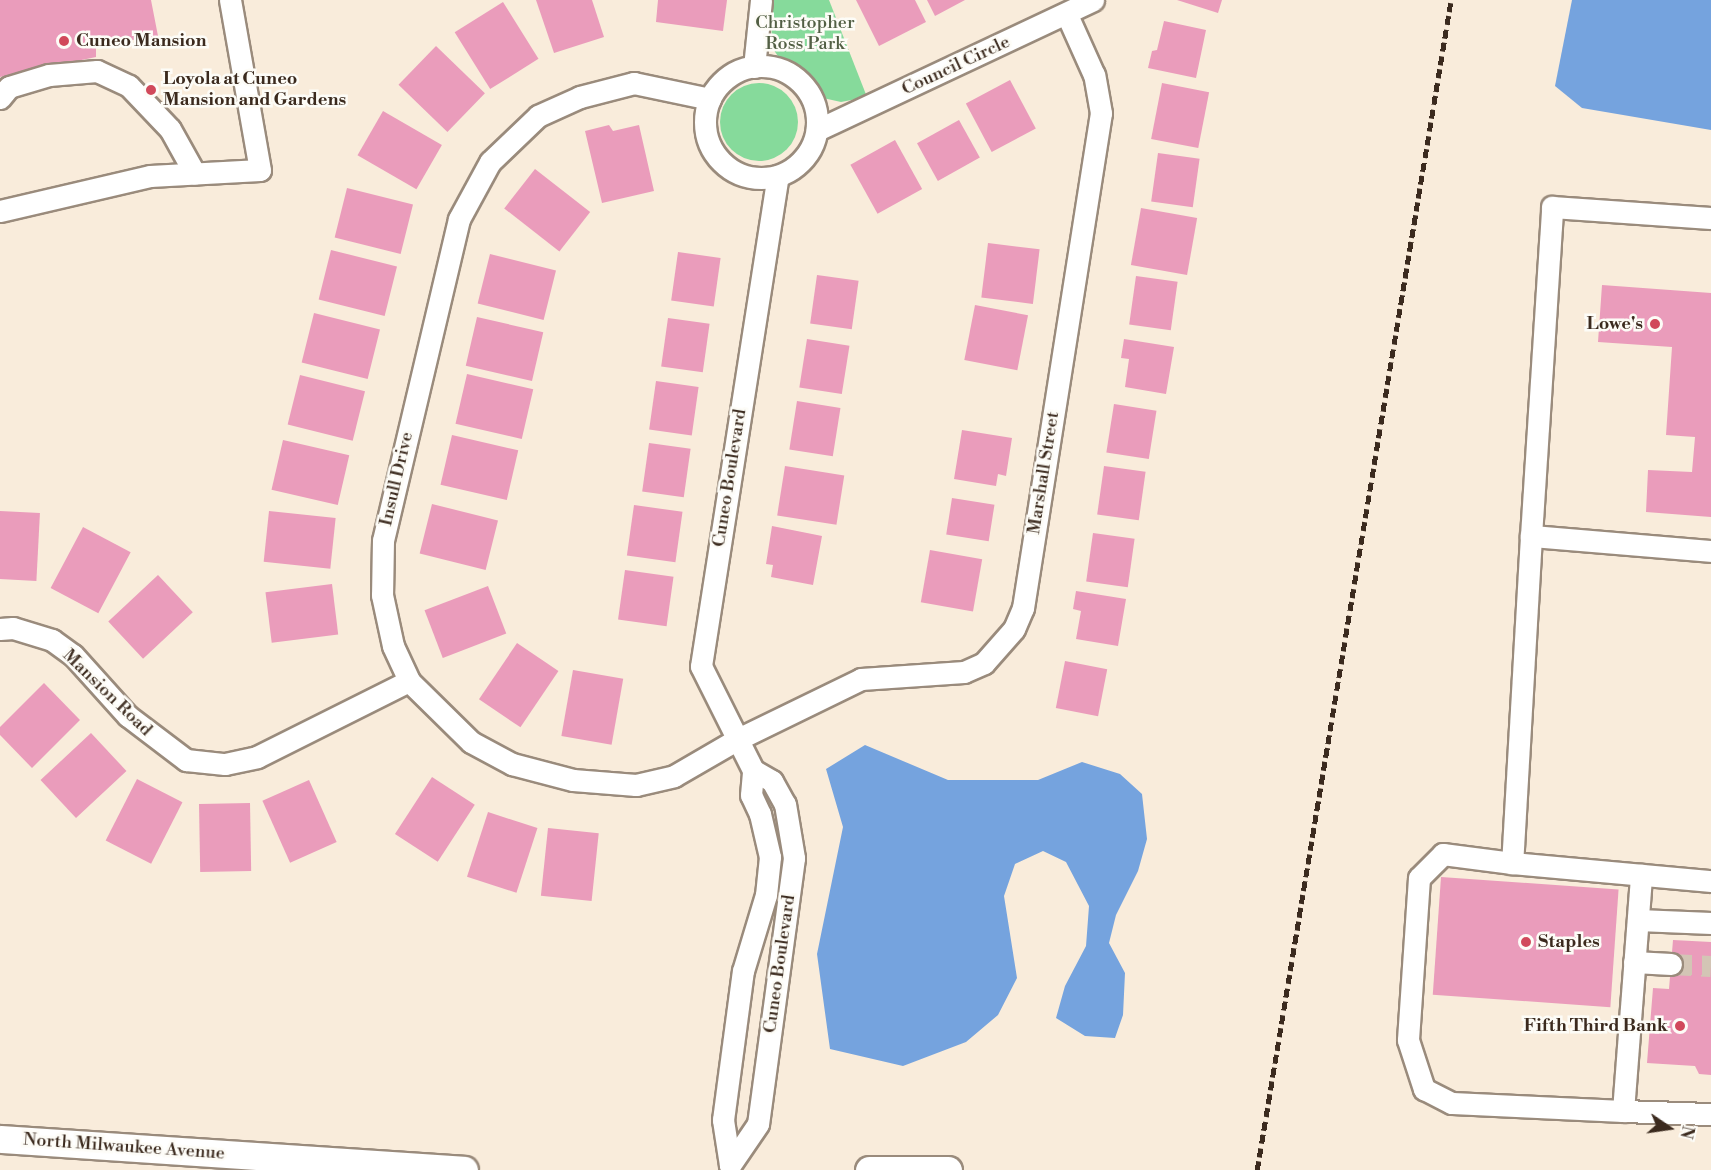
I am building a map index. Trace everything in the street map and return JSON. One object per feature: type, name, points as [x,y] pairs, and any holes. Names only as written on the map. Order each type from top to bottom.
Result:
[{"type":"main road","name":"North Milwaukee Avenue","points":[[0,1140],[464,1170]]},
{"type":"main road","points":[[869,1170],[948,1170]]},
{"type":"street","points":[[0,211],[150,176],[261,170],[230,0]]},
{"type":"street","points":[[753,67],[760,0]]},
{"type":"street","name":"Council Circle","points":[[817,130],[1067,15],[1093,0]]},
{"type":"street","name":"Marshall Street","points":[[736,740],[861,679],[964,672],[984,663],[1014,629],[1023,608],[1101,113],[1094,75],[1067,15]]},
{"type":"street","points":[[753,67],[771,67],[801,82],[811,96],[817,130],[804,158],[778,176],[746,177],[719,160],[706,131],[710,99],[727,77],[753,67]]},
{"type":"street","points":[[0,98],[9,87],[49,75],[97,71],[129,86],[170,129],[195,174]]},
{"type":"street","name":"Insull Drive","points":[[710,99],[633,83],[580,97],[538,117],[490,162],[459,219],[383,540],[382,595],[393,646],[409,681],[471,742],[512,764],[573,780],[636,785],[674,777],[736,740]]},
{"type":"street","name":"Cuneo Boulevard","points":[[729,1167],[758,1124],[794,858],[784,804],[772,781],[753,770],[701,666],[778,176]]},
{"type":"street","points":[[1512,863],[1552,207],[1711,218]]},
{"type":"street","points":[[1531,536],[1711,551]]},
{"type":"street","name":"Mansion Road","points":[[0,629],[13,628],[32,634],[66,650],[128,716],[186,760],[225,764],[257,758],[409,681]]},
{"type":"street","name":"Cuneo Boulevard","points":[[729,1167],[723,1120],[743,971],[766,896],[770,857],[760,814],[751,795],[753,770]]},
{"type":"street","points":[[1711,881],[1512,863],[1443,854],[1419,878],[1408,1040],[1424,1089],[1452,1103],[1711,1114]]},
{"type":"street","points":[[1623,1111],[1641,875]]},
{"type":"street","points":[[1638,920],[1711,923]]},
{"type":"street","points":[[756,927],[785,931]]},
{"type":"street","points":[[1634,962],[1671,964]]},
{"type":"green space","name":"Christopher Ross Park","points":[[773,0],[829,0],[867,97],[841,102],[823,98],[813,93],[782,62],[771,46]]},
{"type":"green space","points":[[759,83],[774,86],[787,94],[795,107],[798,122],[795,137],[787,150],[774,158],[759,161],[744,158],[731,150],[723,137],[720,122],[723,107],[731,94],[744,86]]},
{"type":"water","points":[[1572,0],[1711,0],[1711,130],[1582,108],[1555,86]]},
{"type":"water","points":[[865,745],[948,780],[1038,780],[1082,762],[1120,774],[1142,794],[1147,839],[1138,871],[1116,915],[1109,943],[1125,973],[1123,1015],[1115,1038],[1085,1036],[1056,1018],[1065,986],[1086,946],[1089,906],[1066,862],[1043,851],[1015,864],[1004,896],[1017,978],[998,1015],[966,1042],[903,1066],[830,1049],[817,954],[843,827],[826,769]]},
{"type":"building","name":"Cuneo Mansion","points":[[0,0],[151,0],[158,36],[96,46],[96,57],[0,77]]},
{"type":"building","points":[[536,0],[592,0],[604,37],[554,53]]},
{"type":"building","points":[[658,0],[727,0],[723,31],[656,22]]},
{"type":"building","points":[[856,0],[915,0],[926,22],[879,46]]},
{"type":"building","points":[[927,0],[965,0],[935,16]]},
{"type":"building","points":[[1177,0],[1222,0],[1218,13]]},
{"type":"building","points":[[503,2],[539,59],[490,89],[455,32]]},
{"type":"building","points":[[1164,21],[1206,30],[1196,78],[1148,68],[1152,51],[1157,50]]},
{"type":"building","points":[[436,46],[485,93],[447,132],[398,85]]},
{"type":"building","points":[[1010,80],[1036,129],[992,152],[966,103]]},
{"type":"building","points":[[1162,83],[1209,92],[1198,148],[1151,139]]},
{"type":"building","points":[[383,111],[442,145],[416,189],[358,155]]},
{"type":"building","points":[[959,120],[980,158],[938,181],[917,143]]},
{"type":"building","points":[[609,125],[613,131],[639,125],[654,191],[602,203],[585,131]]},
{"type":"building","points":[[895,140],[922,189],[878,214],[850,165]]},
{"type":"building","points":[[1158,153],[1200,159],[1193,207],[1151,202]]},
{"type":"building","points":[[535,169],[590,212],[559,251],[504,208]]},
{"type":"building","points":[[347,188],[413,204],[401,254],[335,237]]},
{"type":"building","points":[[1141,208],[1197,218],[1187,275],[1131,265]]},
{"type":"building","points":[[988,243],[1040,249],[1033,304],[981,298]]},
{"type":"building","points":[[331,250],[397,266],[385,316],[319,299]]},
{"type":"building","points":[[678,252],[721,258],[714,307],[671,301]]},
{"type":"building","points":[[490,254],[556,270],[544,320],[478,303]]},
{"type":"building","points":[[817,275],[859,281],[852,329],[810,324]]},
{"type":"building","points":[[1136,276],[1178,282],[1171,330],[1129,325]]},
{"type":"building","points":[[1602,285],[1711,293],[1711,517],[1646,512],[1648,470],[1692,472],[1695,437],[1666,435],[1672,347],[1598,342]]},
{"type":"building","points":[[975,305],[1028,315],[1017,370],[964,360]]},
{"type":"building","points":[[314,313],[380,329],[368,379],[302,362]]},
{"type":"building","points":[[477,317],[543,332],[532,381],[466,366]]},
{"type":"building","points":[[668,318],[710,324],[703,372],[661,367]]},
{"type":"building","points":[[807,339],[849,346],[842,394],[799,387]]},
{"type":"building","points":[[1124,339],[1174,347],[1166,394],[1125,387],[1129,359],[1121,358]]},
{"type":"building","points":[[467,374],[533,389],[522,439],[456,424]]},
{"type":"building","points":[[300,375],[365,391],[353,441],[288,424]]},
{"type":"building","points":[[656,381],[699,387],[692,436],[649,430]]},
{"type":"building","points":[[797,401],[840,408],[833,456],[789,449]]},
{"type":"building","points":[[1114,404],[1156,411],[1149,459],[1106,452]]},
{"type":"building","points":[[962,430],[1012,438],[1006,476],[998,474],[996,486],[954,479]]},
{"type":"building","points":[[452,435],[518,450],[507,500],[441,485]]},
{"type":"building","points":[[283,440],[349,455],[338,505],[272,490]]},
{"type":"building","points":[[649,443],[691,449],[684,497],[642,492]]},
{"type":"building","points":[[785,466],[844,475],[836,525],[777,515]]},
{"type":"building","points":[[1104,466],[1146,472],[1139,520],[1097,515]]},
{"type":"building","points":[[952,498],[994,505],[989,541],[946,535]]},
{"type":"building","points":[[432,504],[498,520],[486,570],[420,553]]},
{"type":"building","points":[[634,505],[683,512],[675,562],[627,556]]},
{"type":"building","points":[[0,511],[40,513],[36,581],[0,579]]},
{"type":"building","points":[[269,511],[336,518],[330,569],[264,562]]},
{"type":"building","points":[[772,526],[822,536],[813,585],[771,577],[773,565],[766,564]]},
{"type":"building","points":[[83,527],[131,552],[98,613],[51,588]]},
{"type":"building","points":[[1093,533],[1135,539],[1128,587],[1086,582]]},
{"type":"building","points":[[930,550],[982,559],[973,611],[921,602]]},
{"type":"building","points":[[625,570],[674,577],[667,626],[618,620]]},
{"type":"building","points":[[158,575],[193,612],[143,659],[108,621]]},
{"type":"building","points":[[332,584],[338,635],[272,643],[265,592]]},
{"type":"building","points":[[488,586],[506,634],[443,658],[425,610]]},
{"type":"building","points":[[1076,591],[1126,599],[1118,646],[1076,639],[1081,611],[1073,609]]},
{"type":"building","points":[[517,643],[558,671],[520,727],[479,699]]},
{"type":"building","points":[[1065,661],[1107,669],[1098,716],[1056,708]]},
{"type":"building","points":[[573,670],[623,679],[612,745],[561,736]]},
{"type":"building","points":[[44,683],[80,720],[32,768],[0,735],[0,727]]},
{"type":"building","points":[[91,733],[126,771],[76,818],[41,780]]},
{"type":"building","points":[[432,777],[475,805],[438,862],[395,834]]},
{"type":"building","points":[[137,779],[182,802],[151,864],[106,840]]},
{"type":"building","points":[[309,780],[337,842],[290,863],[262,801]]},
{"type":"building","points":[[250,803],[251,871],[200,872],[199,804]]},
{"type":"building","points":[[488,812],[537,828],[516,893],[467,877]]},
{"type":"building","points":[[548,828],[599,833],[592,901],[541,896]]},
{"type":"building","name":"Staples","points":[[1441,877],[1619,889],[1610,1007],[1433,995]]},
{"type":"building","name":"Fifth Third Bank","points":[[1673,940],[1711,942],[1711,1075],[1699,1074],[1695,1066],[1647,1063],[1653,988],[1669,989]]},
{"type":"tunnel","points":[[1671,964],[1711,966]]},
{"type":"railway","points":[[1257,1170],[1451,0]]},
{"type":"place","name":"Cuneo Mansion","points":[[64,41]]},
{"type":"place","name":"Loyola at Cuneo Mansion and Gardens","points":[[151,90]]},
{"type":"place","name":"Lowe's","points":[[1655,324]]},
{"type":"place","name":"Staples","points":[[1526,942]]},
{"type":"place","name":"Fifth Third Bank","points":[[1680,1026]]}]
